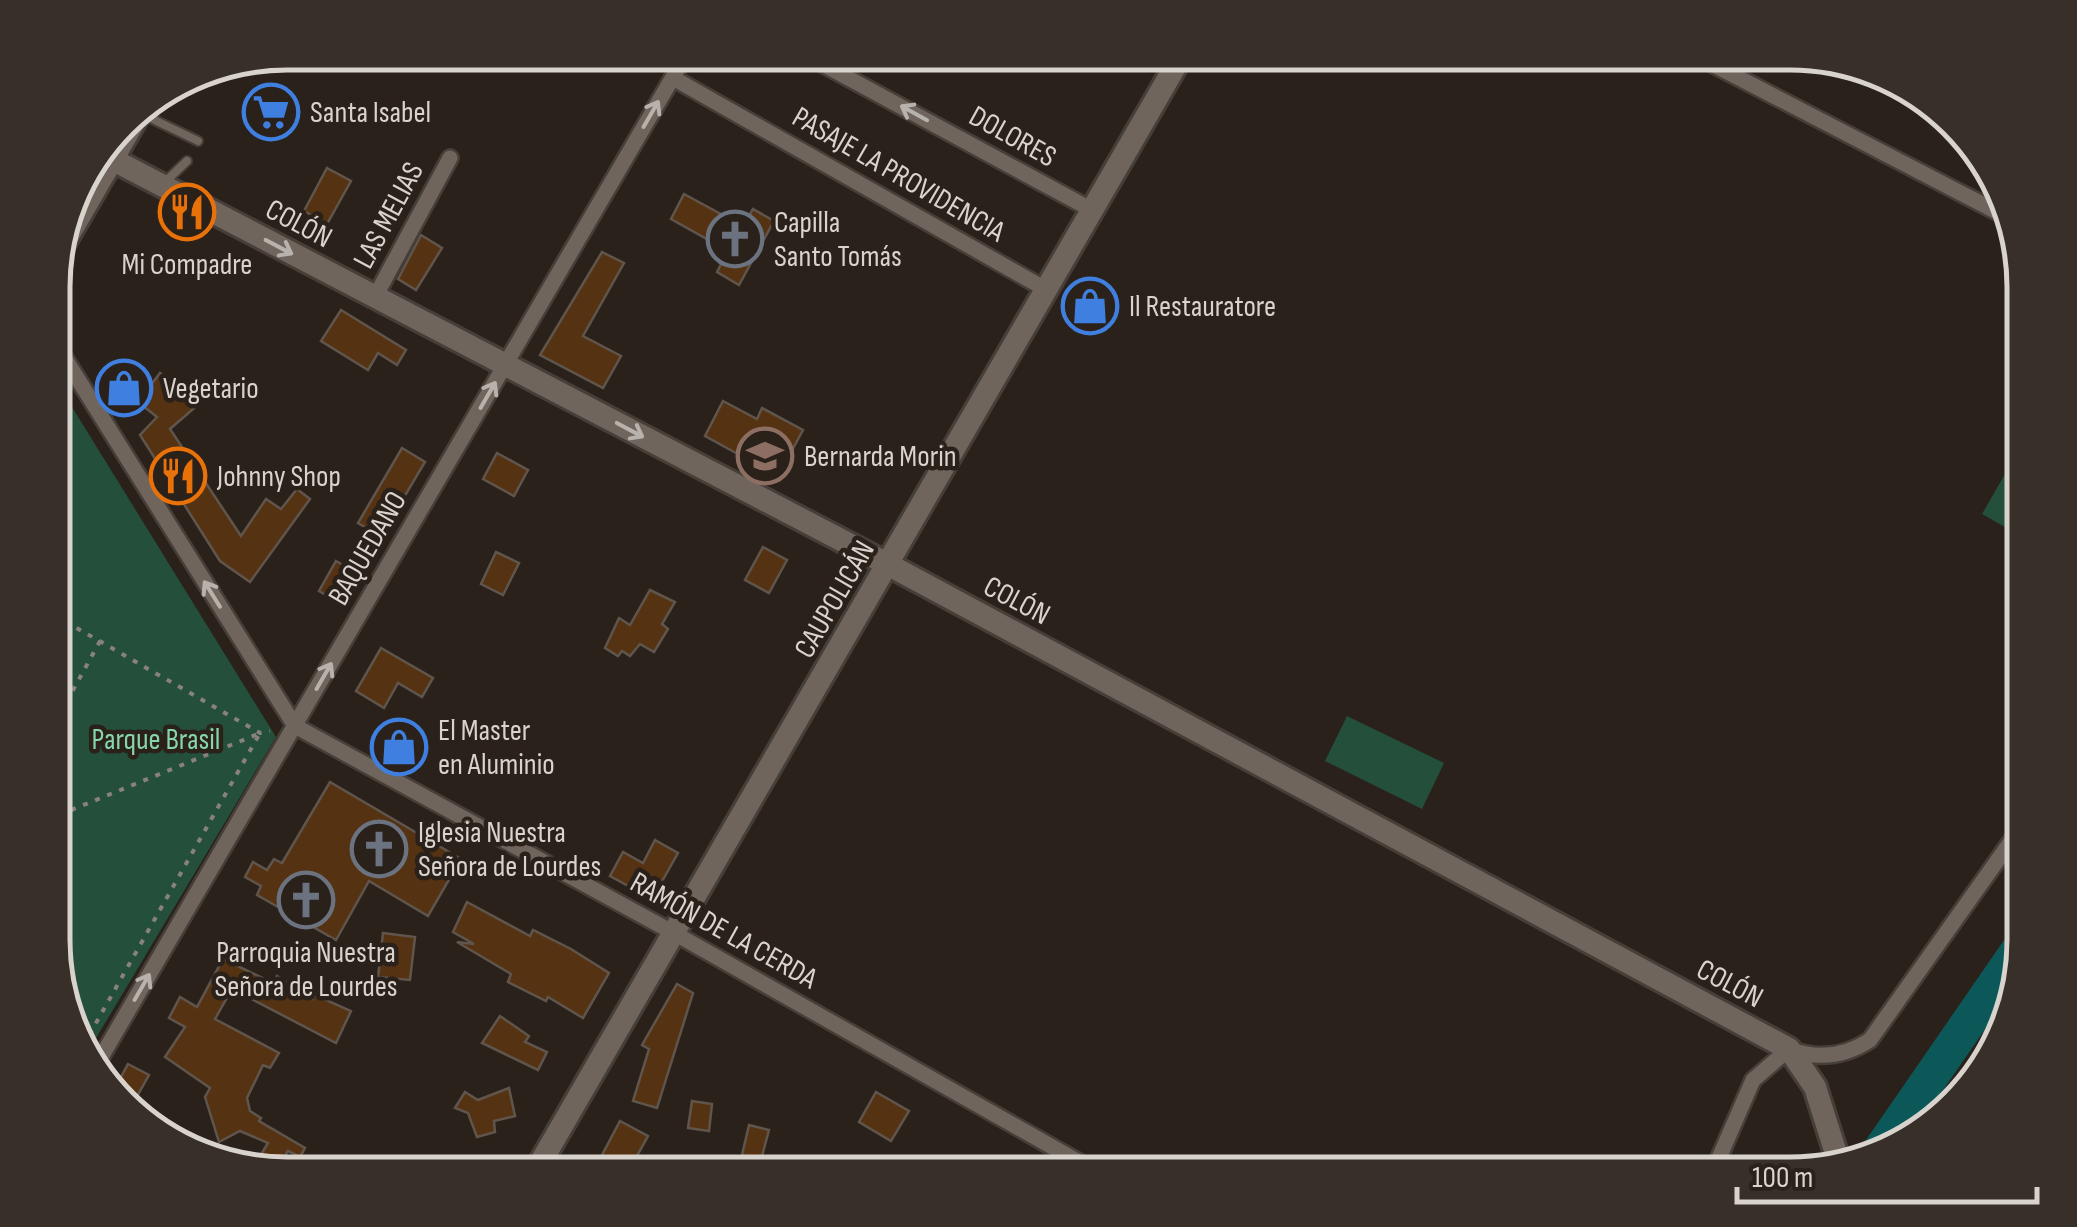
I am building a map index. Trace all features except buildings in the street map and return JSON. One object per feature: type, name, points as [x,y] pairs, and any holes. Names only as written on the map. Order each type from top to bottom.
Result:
[{"type":"street","name":"BAQUEDANO","points":[[103,1054],[677,70]]},
{"type":"street","name":"DOLORES","points":[[835,70],[1092,210]]},
{"type":"street","name":"CAUPOLICÁN","points":[[544,1157],[1173,70]]},
{"type":"street","points":[[1725,70],[1992,209]]},
{"type":"street","name":"PASAJE LA PROVIDENCIA","points":[[672,78],[1047,290]]},
{"type":"street","name":"LAS MELIAS","points":[[375,297],[450,158]]},
{"type":"street","name":"COLÓN","points":[[112,159],[889,565],[1789,1049],[1815,1087],[1836,1152]]},
{"type":"street","name":"RAMÓN DE LA CERDA","points":[[70,367],[295,726],[674,932],[1070,1157]]},
{"type":"street","points":[[1720,1157],[1754,1080],[1789,1049],[1831,1056],[1870,1040],[2007,848]]},
{"type":"lane","points":[[154,116],[198,142]]},
{"type":"lane","points":[[162,186],[186,161]]},
{"type":"path","points":[[70,624],[260,733]]},
{"type":"path","points":[[70,696],[101,640]]},
{"type":"path","points":[[70,811],[260,733],[295,726]]},
{"type":"path","points":[[91,1032],[260,733]]},
{"type":"green space","name":"Parque Brasil","points":[[70,404],[276,737],[95,1040],[74,982],[70,940]]},
{"type":"green space","points":[[2007,471],[2007,528],[1982,514]]},
{"type":"green space","points":[[1347,716],[1444,763],[1422,809],[1325,761]]},
{"type":"waterway","points":[[1894,1130],[2005,970]]},
{"type":"place","name":"Santa Isabel","points":[[271,112]]},
{"type":"place","name":"Mi Compadre","points":[[187,212]]},
{"type":"place","name":"Capilla Santo Tomás","points":[[735,239]]},
{"type":"place","name":"Il Restauratore","points":[[1090,306]]},
{"type":"place","name":"Vegetario","points":[[124,388]]},
{"type":"place","name":"Bernarda Morin","points":[[765,456]]},
{"type":"place","name":"Johnny Shop","points":[[178,476]]},
{"type":"place","name":"El Master en Aluminio","points":[[399,747]]},
{"type":"place","name":"Iglesia Nuestra Señora de Lourdes","points":[[379,849]]},
{"type":"place","name":"Parroquia Nuestra Señora de Lourdes","points":[[306,900]]}]
